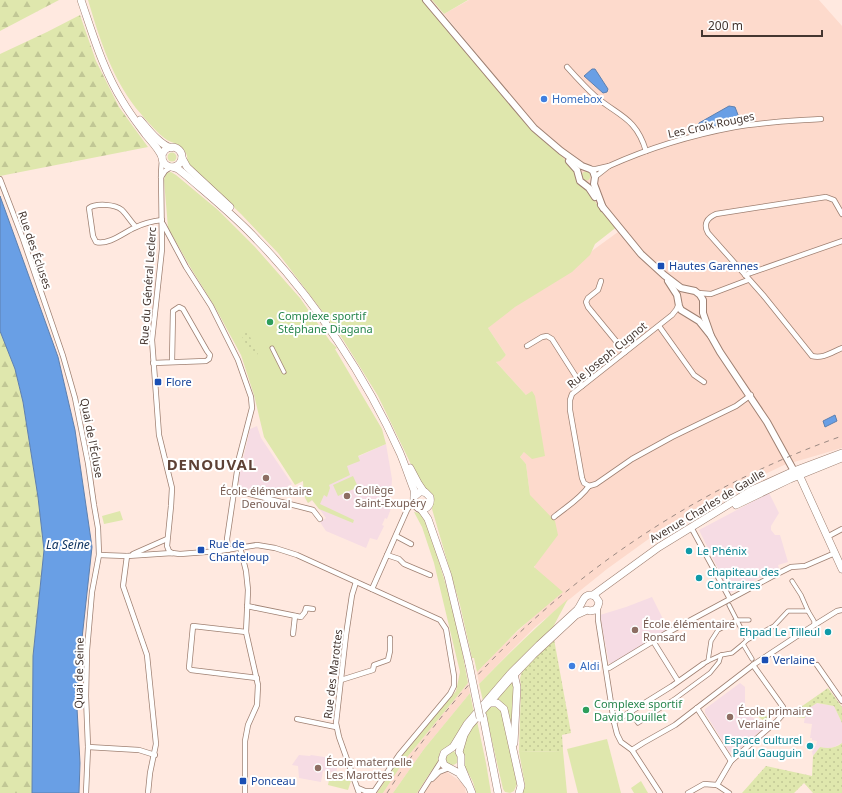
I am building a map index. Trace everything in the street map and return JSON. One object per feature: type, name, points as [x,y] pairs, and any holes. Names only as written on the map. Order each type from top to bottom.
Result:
[{"type":"main road","points":[[81,0],[100,55],[115,88],[136,121],[158,150],[166,165],[178,169],[245,227],[270,254],[315,310],[353,365],[401,454],[414,490],[414,504],[420,508],[428,519],[448,576],[470,663]]},
{"type":"main road","points":[[84,0],[102,52],[118,87],[135,113],[148,129],[166,146],[178,150],[187,167],[236,213],[294,278],[327,322],[369,387],[418,483],[424,492],[430,497],[433,524],[455,592],[481,717],[491,775],[496,793]]},
{"type":"main road","points":[[162,158],[165,151],[171,148]]},
{"type":"main road","points":[[171,167],[179,164],[182,158]]},
{"type":"main road","name":"Avenue Charles de Gaulle","points":[[692,528],[797,476],[819,461],[842,452]]},
{"type":"main road","name":"Avenue Charles de Gaulle","points":[[596,601],[604,590],[624,575],[692,528],[752,490],[797,476],[842,458]]},
{"type":"main road","points":[[797,476],[804,480],[808,472]]},
{"type":"main road","points":[[797,476],[841,564]]},
{"type":"main road","points":[[414,498],[418,493],[424,492]]},
{"type":"main road","points":[[420,508],[426,508],[430,505]]},
{"type":"main road","points":[[470,789],[460,774],[444,766],[442,760],[444,753],[451,749],[458,741],[468,724],[510,674],[596,601],[588,595],[582,600],[587,608]]},
{"type":"main road","points":[[470,789],[460,761],[461,757],[459,752],[460,745],[467,730],[514,674],[572,619],[587,608]]},
{"type":"main road","points":[[514,674],[517,686],[514,753]]},
{"type":"main road","points":[[489,703],[497,703],[504,709],[520,784],[518,791]]},
{"type":"main road","points":[[481,717],[492,762],[502,793]]},
{"type":"main road","points":[[451,749],[459,752]]},
{"type":"main road","points":[[450,768],[458,766],[460,761]]},
{"type":"main road","points":[[492,762],[496,793]]},
{"type":"street","points":[[426,0],[534,128],[561,151],[594,172],[594,186],[603,208]]},
{"type":"street","points":[[567,67],[594,95],[629,120],[642,138],[646,151]]},
{"type":"street","name":"Les Croix Rouges","points":[[588,168],[608,166],[646,151],[735,127],[767,123],[821,120]]},
{"type":"street","points":[[561,151],[574,166],[579,180],[589,188],[603,208],[641,254],[681,288],[698,293],[711,294],[748,280]]},
{"type":"street","name":"Rue du Général Leclerc","points":[[162,158],[162,248],[153,327],[153,363],[159,435],[172,488],[172,506],[167,546],[170,552]]},
{"type":"street","name":"Les Croix Rouges","points":[[594,178],[608,166]]},
{"type":"street","points":[[161,177],[165,171],[171,167]]},
{"type":"street","points":[[578,175],[581,170],[588,168]]},
{"type":"street","points":[[584,184],[590,184],[594,178]]},
{"type":"street","name":"Rue des Écluses","points":[[0,179],[53,327]]},
{"type":"street","points":[[842,214],[834,200],[826,197],[716,214],[711,216],[705,224],[708,233],[748,280],[763,295],[812,356],[823,356],[842,348]]},
{"type":"street","points":[[136,227],[119,208],[105,205],[93,206],[89,208],[93,236],[96,242],[101,243],[116,238],[136,227],[162,221],[175,246],[212,306],[238,360],[247,384],[252,408],[239,458],[227,539],[228,550]]},
{"type":"street","points":[[744,275],[842,241]]},
{"type":"street","points":[[162,248],[168,244],[175,246]]},
{"type":"street","points":[[664,275],[674,289],[681,309],[701,322],[712,336]]},
{"type":"street","points":[[601,281],[598,290],[588,298],[586,302],[588,307],[625,352]]},
{"type":"street","points":[[679,302],[684,293],[690,291]]},
{"type":"street","points":[[698,293],[702,298],[712,336],[720,352],[751,395],[797,476]]},
{"type":"street","points":[[672,315],[680,313],[697,313],[711,294]]},
{"type":"street","name":"Rue Joseph Cugnot","points":[[589,486],[584,483],[582,478],[570,404],[572,394],[672,315],[679,302]]},
{"type":"street","points":[[153,363],[206,361],[210,357],[183,309],[179,307],[175,308],[173,311],[172,362]]},
{"type":"street","points":[[659,326],[694,375],[704,382]]},
{"type":"street","name":"Quai de l'Écluse","points":[[53,327],[75,398],[88,463],[98,528],[99,555]]},
{"type":"street","points":[[527,346],[542,336],[547,336],[552,339],[582,386]]},
{"type":"street","points":[[272,348],[284,372]]},
{"type":"street","points":[[554,517],[574,502],[589,486],[596,484],[632,459],[672,437],[736,406],[751,395]]},
{"type":"street","points":[[759,494],[774,484],[797,476],[816,459],[831,456]]},
{"type":"street","points":[[234,490],[313,510],[320,519]]},
{"type":"street","points":[[372,589],[406,512],[414,498]]},
{"type":"street","points":[[406,512],[413,508],[420,508]]},
{"type":"street","points":[[692,528],[747,640]]},
{"type":"street","points":[[826,534],[842,529]]},
{"type":"street","points":[[396,536],[411,544]]},
{"type":"street","points":[[129,556],[168,539]]},
{"type":"street","points":[[99,555],[129,556],[164,554],[170,552],[194,554],[257,546],[285,550],[442,622],[446,629],[455,683],[450,694],[403,751],[372,792]]},
{"type":"street","points":[[240,547],[246,571],[248,606],[246,632],[257,678],[257,705],[248,725],[245,741],[245,793]]},
{"type":"street","points":[[606,668],[609,668],[653,641],[791,567],[805,566],[835,553]]},
{"type":"street","name":"Quai de Seine","points":[[86,793],[88,747],[86,696],[87,650],[92,592],[99,555]]},
{"type":"street","points":[[387,555],[430,575]]},
{"type":"street","points":[[129,556],[124,586],[146,655],[156,744],[150,773],[148,793]]},
{"type":"street","points":[[792,581],[801,595],[814,621],[814,625]]},
{"type":"street","name":"Rue des Marottes","points":[[356,582],[352,595],[346,635],[336,727],[358,791],[372,792]]},
{"type":"street","points":[[596,601],[617,734],[622,742],[632,750],[660,793]]},
{"type":"street","points":[[248,606],[301,617],[306,608],[313,608]]},
{"type":"street","points":[[587,608],[598,620]]},
{"type":"street","points":[[632,750],[675,725],[753,665],[814,625],[837,611],[842,610]]},
{"type":"street","points":[[614,722],[708,660],[732,653],[747,640],[774,626],[788,611],[808,611]]},
{"type":"street","points":[[293,634],[295,616]]},
{"type":"street","points":[[708,660],[711,641],[718,630],[737,620],[749,620]]},
{"type":"street","points":[[246,632],[193,626],[188,666],[189,668],[257,678]]},
{"type":"street","points":[[342,680],[373,670],[374,665],[388,660],[390,652],[390,638]]},
{"type":"street","points":[[653,641],[678,681]]},
{"type":"street","points":[[743,644],[752,659]]},
{"type":"street","points":[[630,711],[638,723],[710,673],[719,662],[721,655]]},
{"type":"street","points":[[717,785],[731,761],[782,716],[784,710],[753,665]]},
{"type":"street","points":[[817,665],[842,702]]},
{"type":"street","points":[[697,708],[731,761]]},
{"type":"street","points":[[297,719],[336,727]]},
{"type":"street","points":[[88,747],[140,750],[154,755]]},
{"type":"street","points":[[421,793],[442,760]]},
{"type":"street","points":[[425,786],[439,772],[450,768]]},
{"type":"street","points":[[688,793],[704,784],[717,785],[729,793]]},
{"type":"shaded area","points":[[469,0],[819,0],[842,26],[842,448],[784,465],[744,484],[694,511],[650,538],[607,569],[535,627],[479,684],[477,672],[538,612],[530,495],[526,464],[520,457],[524,452],[526,395],[496,362],[506,355],[488,328],[491,324],[618,232],[510,94],[444,14]]},
{"type":"shaded area","points":[[257,426],[261,438],[292,484],[276,493],[276,497],[268,493],[268,495],[241,488],[238,481],[250,429]]},
{"type":"shaded area","name":"Collège Saint-Exupéry","points":[[386,444],[392,479],[391,495],[388,504],[392,506],[387,519],[385,518],[382,525],[384,526],[377,540],[370,538],[366,548],[326,531],[320,522],[326,518],[313,500],[308,503],[304,496],[303,481]]},
{"type":"shaded area","points":[[769,493],[779,513],[771,526],[771,530],[775,535],[780,535],[788,562],[778,565],[779,568],[730,593],[699,530]]},
{"type":"shaded area","name":"École élémentaire Ronsard","points":[[652,597],[668,629],[612,663],[609,663],[600,615]]},
{"type":"shaded area","points":[[468,683],[470,693],[424,749],[393,793],[383,793],[404,761]]},
{"type":"shaded area","name":"École primaire Verlaine","points":[[740,683],[745,687],[745,704],[748,711],[754,719],[765,727],[734,754],[729,751],[705,713],[705,709]]},
{"type":"shaded area","points":[[816,703],[834,706],[842,723],[842,743],[827,749],[820,747],[813,756],[812,751],[814,746],[816,746],[817,741],[810,738],[812,724],[804,723],[806,710]]},
{"type":"shaded area","name":"École maternelle Les Marottes","points":[[299,755],[311,755],[344,760],[338,764],[336,773],[323,771],[321,782],[299,778],[298,766],[292,765]]},
{"type":"shaded area","points":[[437,765],[464,784],[466,793],[417,793]]},
{"type":"green space","points":[[0,0],[59,0],[0,31]]},
{"type":"green space","points":[[88,0],[426,0],[534,128],[573,168],[577,183],[588,191],[599,207],[618,226],[595,244],[590,255],[572,272],[515,307],[488,328],[506,355],[500,361],[496,362],[526,395],[532,391],[535,396],[545,456],[532,459],[524,452],[520,457],[526,464],[530,495],[555,521],[558,535],[534,567],[563,592],[518,630],[477,672],[474,658],[472,658],[460,605],[432,509],[433,499],[421,485],[378,396],[342,338],[278,253],[241,214],[189,164],[185,151],[182,147],[167,140],[153,128],[131,102],[108,60]]},
{"type":"green space","points":[[432,0],[468,0],[444,14]]},
{"type":"green space","points":[[80,15],[96,61],[119,107],[148,147],[0,176],[0,54]]},
{"type":"green space","points":[[172,152],[177,157],[172,162],[167,157]]},
{"type":"green space","points":[[586,171],[591,176],[586,181],[581,176]]},
{"type":"green space","name":"Complexe sportif Stéphane Diagana","points":[[171,172],[218,210],[255,247],[300,298],[330,341],[337,348],[335,349],[382,429],[386,444],[358,456],[360,461],[347,466],[350,475],[329,485],[330,488],[327,497],[324,495],[320,504],[354,520],[353,523],[319,509],[312,500],[308,503],[304,496],[303,481],[295,485],[264,437],[254,395],[241,355],[215,307],[168,228],[164,180],[166,173]]},
{"type":"green space","points":[[247,330],[258,354],[253,357],[240,333]]},
{"type":"green space","points":[[0,331],[15,369],[23,402],[38,497],[44,550],[33,656],[32,793],[0,793]]},
{"type":"green space","points":[[353,476],[358,487],[338,496],[333,485]]},
{"type":"green space","points":[[120,511],[123,520],[104,524],[102,516]]},
{"type":"green space","points":[[414,512],[420,513],[423,516],[436,552],[460,640],[468,683],[404,761],[383,793],[377,793],[404,752],[456,691],[460,672],[434,563],[422,527]]},
{"type":"green space","points":[[568,599],[552,629],[483,701],[479,684],[523,640]]},
{"type":"green space","points":[[554,639],[571,733],[562,735],[563,751],[519,752],[520,678],[523,668]]},
{"type":"green space","points":[[513,677],[515,682],[514,736],[506,710],[495,700]]},
{"type":"green space","points":[[828,688],[842,707],[842,723],[834,706],[817,703],[806,710],[805,718],[788,716]]},
{"type":"green space","points":[[470,693],[474,713],[450,745],[440,752],[437,765],[417,793],[393,793],[424,749]]},
{"type":"green space","points":[[494,705],[501,709],[504,719],[517,784],[514,791],[510,793],[505,792],[503,789],[486,715],[486,710]]},
{"type":"green space","points":[[763,711],[771,722],[768,725],[756,715]]},
{"type":"green space","points":[[477,721],[491,793],[476,793],[473,782],[464,765],[465,761],[462,749],[464,741]]},
{"type":"green space","points":[[607,739],[621,793],[578,793],[567,749]]},
{"type":"green space","points":[[842,743],[842,793],[813,793],[804,783],[794,793],[742,793],[766,766],[812,776],[813,756],[820,747],[832,748]]},
{"type":"green space","points":[[452,751],[457,753],[459,758],[457,763],[452,765],[447,763],[445,758],[447,753]]},
{"type":"green space","points":[[563,751],[567,793],[522,793],[525,785],[519,752]]},
{"type":"green space","points":[[330,775],[351,781],[348,790],[328,785]]},
{"type":"green space","points":[[641,781],[648,793],[634,793],[631,788]]},
{"type":"water","points":[[592,69],[595,69],[608,89],[607,92],[603,93],[584,76]]},
{"type":"water","points":[[729,106],[735,107],[740,120],[701,129],[698,127],[699,123]]},
{"type":"water","name":"La Seine","points":[[0,196],[58,357],[75,430],[92,547],[79,666],[77,708],[80,763],[79,793],[32,793],[33,656],[44,550],[38,497],[23,402],[15,369],[0,331]]},
{"type":"water","points":[[835,415],[837,421],[825,427],[823,421]]},
{"type":"railway","points":[[387,793],[429,733],[477,676],[529,624],[585,577],[645,534],[708,496],[774,463],[842,436]]},
{"type":"place","name":"Homebox","points":[[544,99]]},
{"type":"place","name":"Hautes Garennes","points":[[661,266]]},
{"type":"place","name":"Complexe sportif Stéphane Diagana","points":[[270,322]]},
{"type":"place","name":"Flore","points":[[158,382]]},
{"type":"place","name":"École élémentaire Denouval","points":[[266,478]]},
{"type":"place","name":"Collège Saint-Exupéry","points":[[347,496]]},
{"type":"place","name":"Rue de Chanteloup","points":[[201,550]]},
{"type":"place","name":"Le Phénix","points":[[689,551]]},
{"type":"place","name":"chapiteau des Contraires","points":[[699,578]]},
{"type":"place","name":"École élémentaire Ronsard","points":[[635,630]]},
{"type":"place","name":"Ehpad Le Tilleul","points":[[828,632]]},
{"type":"place","name":"Verlaine","points":[[765,660]]},
{"type":"place","name":"Aldi","points":[[572,666]]},
{"type":"place","name":"Complexe sportif David Douillet","points":[[586,710]]},
{"type":"place","name":"École primaire Verlaine","points":[[730,717]]},
{"type":"place","name":"Espace culturel Paul Gauguin","points":[[810,746]]},
{"type":"place","name":"École maternelle Les Marottes","points":[[318,768]]},
{"type":"place","name":"Ponceau","points":[[243,781]]},
{"type":"district","name":"DENOUVAL","points":[[212,465]]}]
